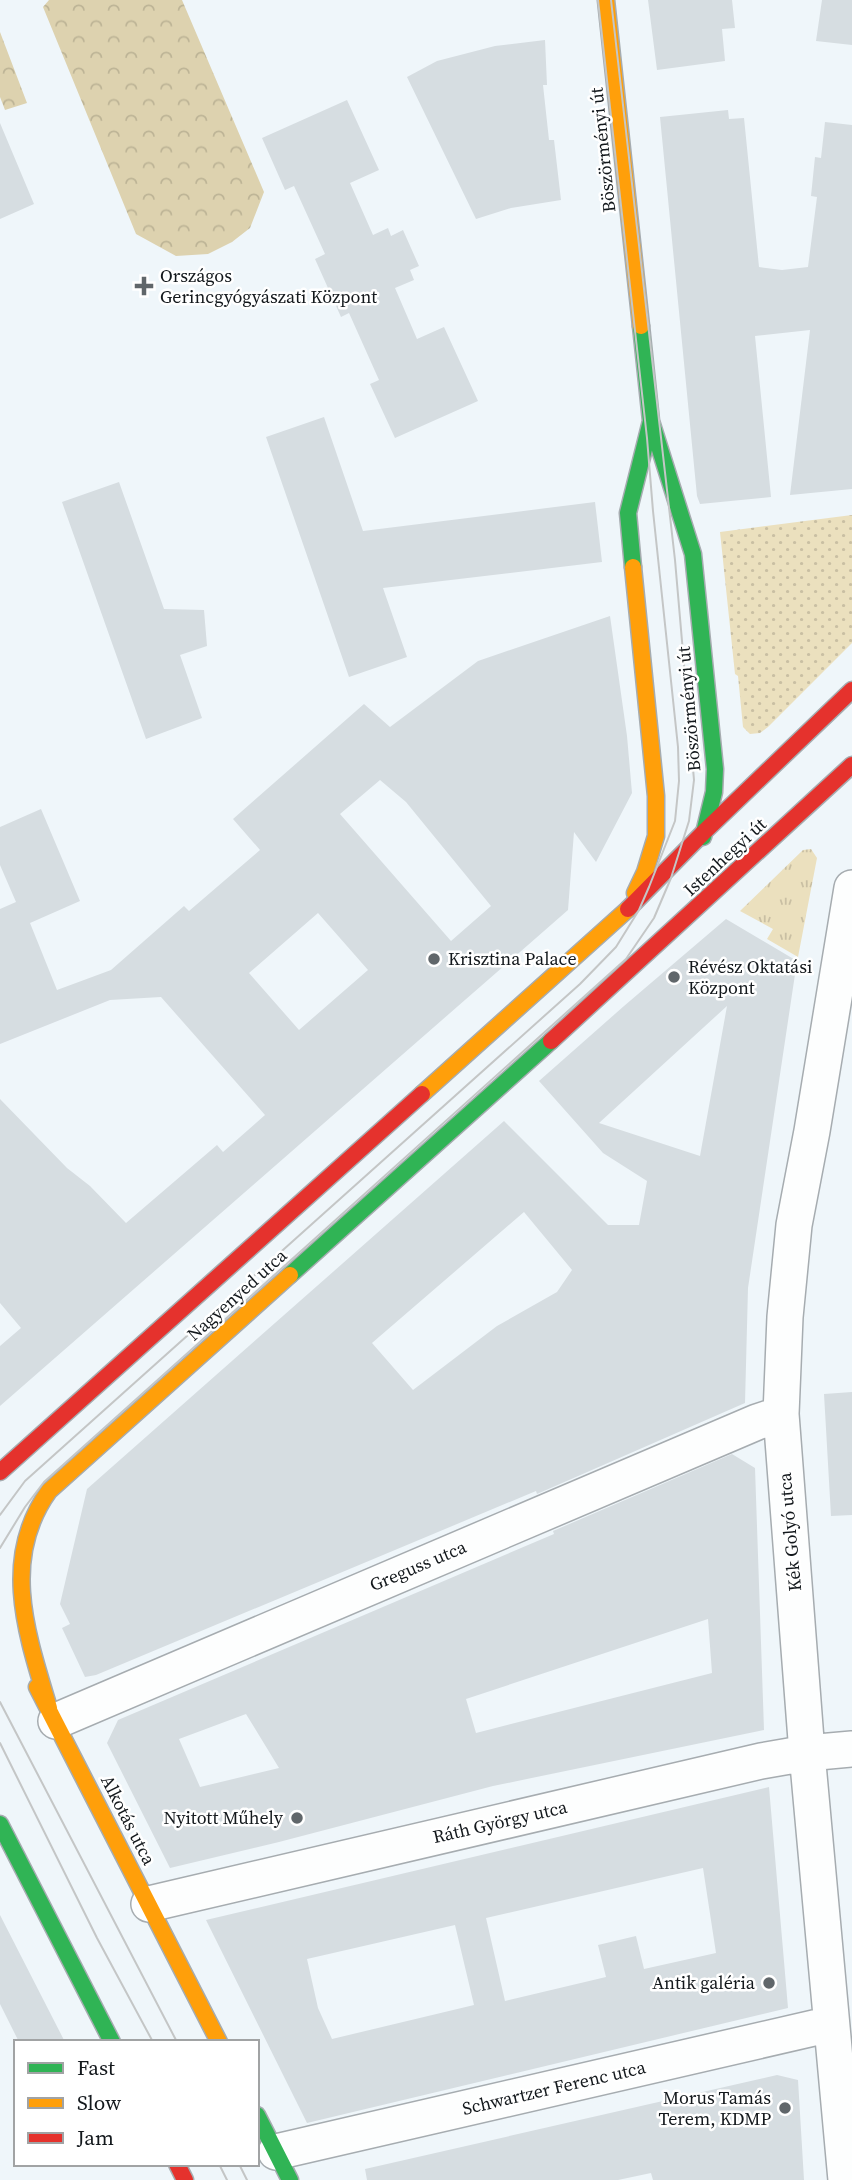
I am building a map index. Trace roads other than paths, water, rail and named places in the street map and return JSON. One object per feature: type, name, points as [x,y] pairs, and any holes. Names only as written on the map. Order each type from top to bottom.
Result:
[{"type":"street","name":"Böszörményi út","points":[[606,0],[651,421],[693,554],[714,743],[714,792],[705,831],[691,869]]},
{"type":"street","name":"Böszörményi út","points":[[618,919],[645,872],[656,835],[656,796],[628,513],[651,421]]},
{"type":"street","name":"Istenhegyi út","points":[[618,919],[852,690]]},
{"type":"street","points":[[714,743],[719,757],[728,768]]},
{"type":"street","name":"Istenhegyi út","points":[[623,976],[852,765]]},
{"type":"street","points":[[747,772],[772,768]]},
{"type":"street","name":"Kék Golyó utca","points":[[846,2180],[807,1753],[781,1414],[785,1317],[793,1225],[812,1131],[852,888]]},
{"type":"street","points":[[623,976],[678,906]]},
{"type":"street","name":"Nagyenyed utca","points":[[0,1472],[618,919]]},
{"type":"street","name":"Nagyenyed utca","points":[[52,1715],[22,1614],[20,1584],[21,1553],[33,1514],[49,1491],[623,976]]},
{"type":"street","name":"Greguss utca","points":[[52,1715],[781,1414]]},
{"type":"street","name":"Alkotás utca","points":[[12,1640],[218,2040]]},
{"type":"street","name":"Ráth György utca","points":[[149,1904],[761,1760],[852,1749]]},
{"type":"street","points":[[0,1824],[111,2040]]},
{"type":"street","name":"Schwartzer Ferenc utca","points":[[283,2166],[831,2024]]},
{"type":"street","points":[[259,2119],[283,2166]]},
{"type":"tram line","points":[[0,1515],[25,1481],[580,984],[616,947],[639,910],[649,887],[675,821],[679,781],[678,747],[598,0]]},
{"type":"tram line","points":[[0,1548],[44,1482],[626,959],[654,918],[671,878],[689,821],[694,780],[675,560],[611,0]]},
{"type":"tram line","points":[[0,1702],[176,2040]]},
{"type":"tram line","points":[[0,1743],[97,1938],[152,2040]]},
{"type":"tram line","points":[[220,2166],[227,2180]]},
{"type":"tram line","points":[[240,2166],[247,2180]]},
{"type":"place","name":"Országos Gerincgyógyászati Központ","points":[[144,286]]},
{"type":"place","name":"Krisztina Palace","points":[[434,959]]},
{"type":"place","name":"Révész Oktatási Központ","points":[[674,977]]},
{"type":"place","name":"Nyitott Műhely","points":[[297,1818]]},
{"type":"place","name":"Antik galéria","points":[[769,1983]]},
{"type":"place","name":"Morus Tamás Terem, KDMP","points":[[785,2108]]}]
